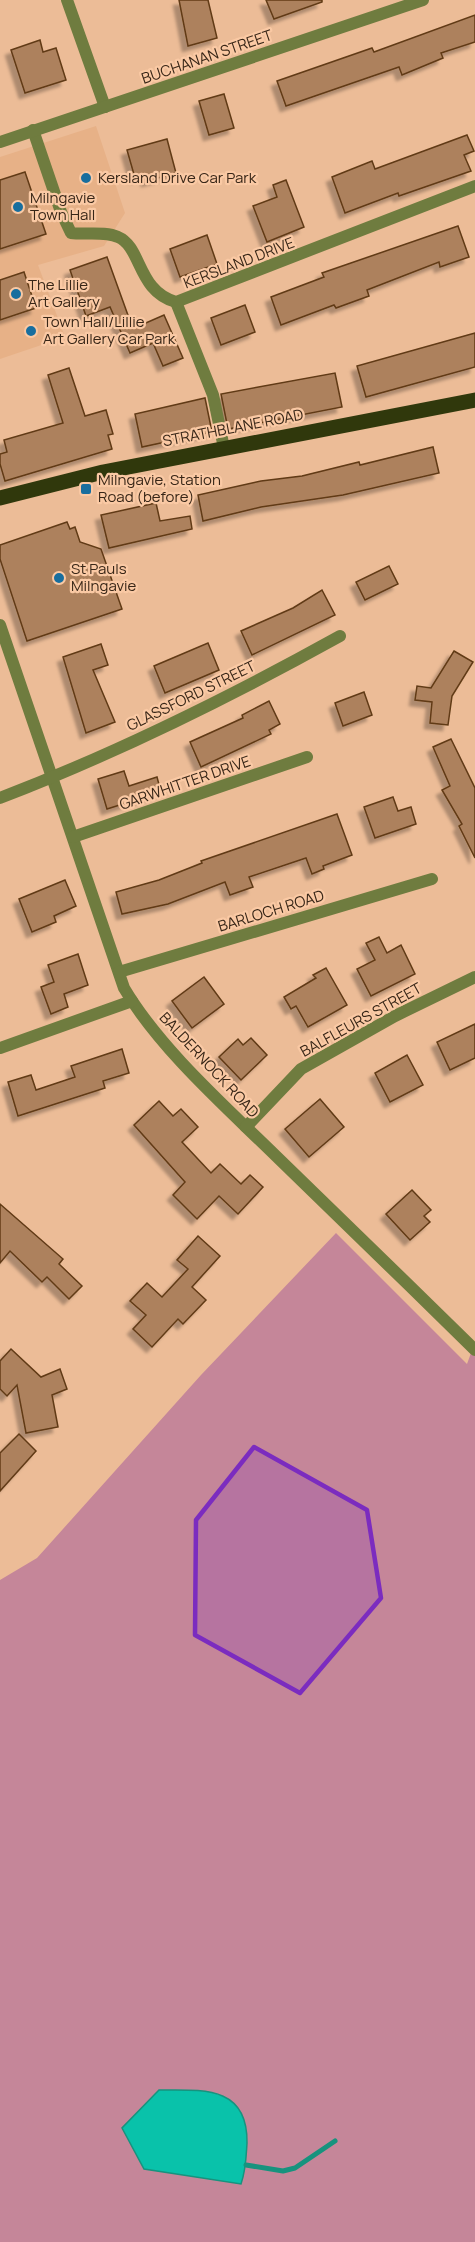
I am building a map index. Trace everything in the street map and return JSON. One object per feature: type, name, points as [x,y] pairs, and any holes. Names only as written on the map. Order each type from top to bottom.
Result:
[{"type":"main road","name":"STRATHBLANE ROAD","points":[[0,498],[103,472],[475,400]]},
{"type":"street","points":[[67,0],[105,107]]},
{"type":"street","name":"BUCHANAN STREET","points":[[0,142],[392,5],[423,0]]},
{"type":"street","name":"KERSLAND DRIVE","points":[[33,130],[61,212],[71,233],[118,237],[126,243],[152,288],[165,299],[176,302],[475,186]]},
{"type":"street","points":[[176,302],[213,395],[224,448]]},
{"type":"street","name":"BALDERNOCK ROAD","points":[[0,625],[119,972],[132,1001],[159,1037],[246,1127],[475,1350]]},
{"type":"street","name":"GLASSFORD STREET","points":[[0,798],[52,778],[238,693],[340,636]]},
{"type":"street","name":"GARWHITTER DRIVE","points":[[73,837],[307,757]]},
{"type":"street","name":"BARLOCH ROAD","points":[[119,972],[432,879]]},
{"type":"street","name":"BALFLEURS STREET","points":[[246,1127],[301,1069],[395,1016],[475,977]]},
{"type":"street","points":[[0,1048],[132,1001]]},
{"type":"highlighted area","points":[[254,1447],[367,1510],[381,1598],[300,1693],[195,1635],[196,1520]]},
{"type":"shaded area","points":[[96,126],[125,213],[104,246],[38,265],[65,337],[0,359],[0,157]]},
{"type":"shaded area","points":[[336,1233],[467,1364],[475,1342],[475,2242],[0,2242],[0,1580],[37,1558],[201,1375]]},
{"type":"water","points":[[159,2090],[206,2091],[231,2101],[240,2110],[245,2124],[247,2143],[241,2184],[144,2169],[122,2128]]},
{"type":"building","points":[[179,0],[208,0],[217,38],[188,46]]},
{"type":"building","points":[[266,0],[322,0],[322,2],[274,19]]},
{"type":"building","points":[[475,15],[475,42],[441,53],[443,58],[402,75],[399,67],[286,106],[277,81],[372,48],[374,52]]},
{"type":"building","points":[[40,40],[43,52],[56,48],[66,80],[25,93],[11,50]]},
{"type":"building","points":[[224,94],[234,128],[209,135],[199,101]]},
{"type":"building","points":[[467,135],[474,151],[464,155],[471,171],[399,196],[398,193],[345,213],[332,177],[372,161],[375,169]]},
{"type":"building","points":[[167,139],[176,173],[147,181],[145,175],[135,178],[127,150]]},
{"type":"building","name":"Milngavie Town Hall","points":[[25,172],[46,234],[0,249],[0,180]]},
{"type":"building","points":[[286,180],[304,227],[267,242],[253,206],[277,197],[273,185]]},
{"type":"building","points":[[458,226],[469,257],[440,267],[439,262],[367,290],[369,296],[336,308],[334,305],[281,325],[271,297],[324,277],[322,273]]},
{"type":"building","points":[[207,235],[217,264],[180,277],[170,249]]},
{"type":"building","points":[[107,257],[129,318],[135,316],[139,326],[164,315],[183,358],[163,366],[153,343],[130,353],[110,307],[86,316],[70,270]]},
{"type":"building","name":"The Lillie Art Gallery","points":[[24,272],[36,308],[0,320],[0,280]]},
{"type":"building","points":[[245,305],[255,332],[221,345],[211,318]]},
{"type":"building","points":[[475,333],[475,367],[366,397],[357,366]]},
{"type":"building","points":[[69,368],[85,416],[106,410],[113,434],[108,435],[112,449],[5,481],[0,464],[0,454],[7,452],[4,440],[63,423],[48,375]]},
{"type":"building","points":[[335,373],[342,407],[228,429],[221,394]]},
{"type":"building","points":[[205,398],[212,432],[142,447],[135,414]]},
{"type":"building","points":[[433,447],[439,473],[343,495],[261,507],[203,521],[198,495],[261,481],[302,476],[359,462],[360,465]]},
{"type":"building","points":[[156,503],[160,521],[190,516],[192,529],[109,548],[101,515]]},
{"type":"building","name":"St Pauls Milngavie","points":[[67,522],[70,529],[75,527],[80,542],[101,549],[122,609],[27,641],[0,559],[0,545]]},
{"type":"building","points":[[389,566],[398,584],[365,600],[356,582]]},
{"type":"building","points":[[322,590],[335,615],[252,655],[241,631],[293,608]]},
{"type":"building","points":[[208,643],[219,670],[165,693],[154,666]]},
{"type":"building","points":[[101,644],[108,665],[93,670],[115,722],[86,733],[63,657]]},
{"type":"building","points":[[454,651],[473,662],[452,696],[448,725],[430,723],[432,702],[415,700],[417,686],[431,688]]},
{"type":"building","points":[[364,692],[372,715],[343,726],[335,703]]},
{"type":"building","points":[[269,701],[280,724],[269,730],[271,734],[201,767],[190,742],[243,718],[242,715]]},
{"type":"building","points":[[451,739],[475,788],[475,858],[459,826],[462,824],[442,790],[450,786],[433,747]]},
{"type":"building","points":[[124,771],[129,786],[157,777],[161,792],[107,809],[98,779]]},
{"type":"building","points":[[393,797],[398,811],[411,807],[416,824],[375,838],[364,807]]},
{"type":"building","points":[[337,814],[352,855],[323,866],[324,869],[312,874],[306,858],[249,877],[253,887],[230,895],[225,882],[168,904],[122,914],[116,892],[159,880],[202,863],[201,861]]},
{"type":"building","points":[[65,880],[76,906],[54,916],[56,922],[32,932],[19,899]]},
{"type":"building","points":[[379,937],[387,953],[401,945],[415,974],[371,996],[357,969],[375,960],[366,943]]},
{"type":"building","points":[[78,954],[88,985],[64,994],[68,1007],[51,1014],[41,987],[54,982],[48,965]]},
{"type":"building","points":[[326,968],[347,1005],[308,1027],[296,1006],[291,1009],[284,997],[316,978],[313,975]]},
{"type":"building","points":[[204,977],[224,1004],[192,1028],[172,1001]]},
{"type":"building","points":[[475,1024],[475,1058],[450,1070],[437,1042]]},
{"type":"building","points":[[251,1038],[267,1055],[241,1080],[219,1057],[238,1039],[243,1045]]},
{"type":"building","points":[[122,1049],[129,1073],[103,1081],[105,1088],[18,1116],[8,1082],[31,1075],[36,1090],[75,1077],[71,1066]]},
{"type":"building","points":[[407,1055],[423,1085],[390,1102],[375,1073]]},
{"type":"building","points":[[320,1099],[344,1127],[309,1157],[285,1129]]},
{"type":"building","points":[[159,1101],[173,1116],[181,1109],[198,1127],[182,1142],[211,1173],[220,1164],[241,1184],[250,1175],[263,1187],[238,1214],[219,1196],[197,1219],[173,1195],[185,1182],[134,1125]]},
{"type":"building","points":[[412,1190],[431,1210],[424,1216],[430,1222],[410,1240],[386,1214]]},
{"type":"building","points":[[0,1204],[63,1259],[59,1264],[82,1286],[69,1299],[47,1277],[42,1282],[10,1251],[0,1263]]},
{"type":"building","points":[[198,1236],[220,1256],[192,1287],[206,1300],[183,1324],[178,1319],[152,1347],[133,1329],[146,1315],[130,1301],[147,1283],[162,1297],[188,1269],[177,1260]]},
{"type":"building","points":[[11,1349],[41,1377],[60,1369],[67,1389],[52,1395],[58,1427],[26,1433],[17,1385],[7,1396],[0,1389],[0,1361]]},
{"type":"building","points":[[19,1434],[36,1451],[0,1491],[0,1453]]},
{"type":"waterway","points":[[246,2165],[283,2171],[295,2168],[335,2141]]},
{"type":"place","name":"Kersland Drive Car Park","points":[[86,178]]},
{"type":"place","name":"Milngavie Town Hall","points":[[18,207]]},
{"type":"place","name":"The Lillie Art Gallery","points":[[16,294]]},
{"type":"place","name":"Town Hall/Lillie Art Gallery Car Park","points":[[31,331]]},
{"type":"place","name":"Milngavie, Station Road (before)","points":[[86,489]]},
{"type":"place","name":"St Pauls Milngavie","points":[[59,578]]}]
